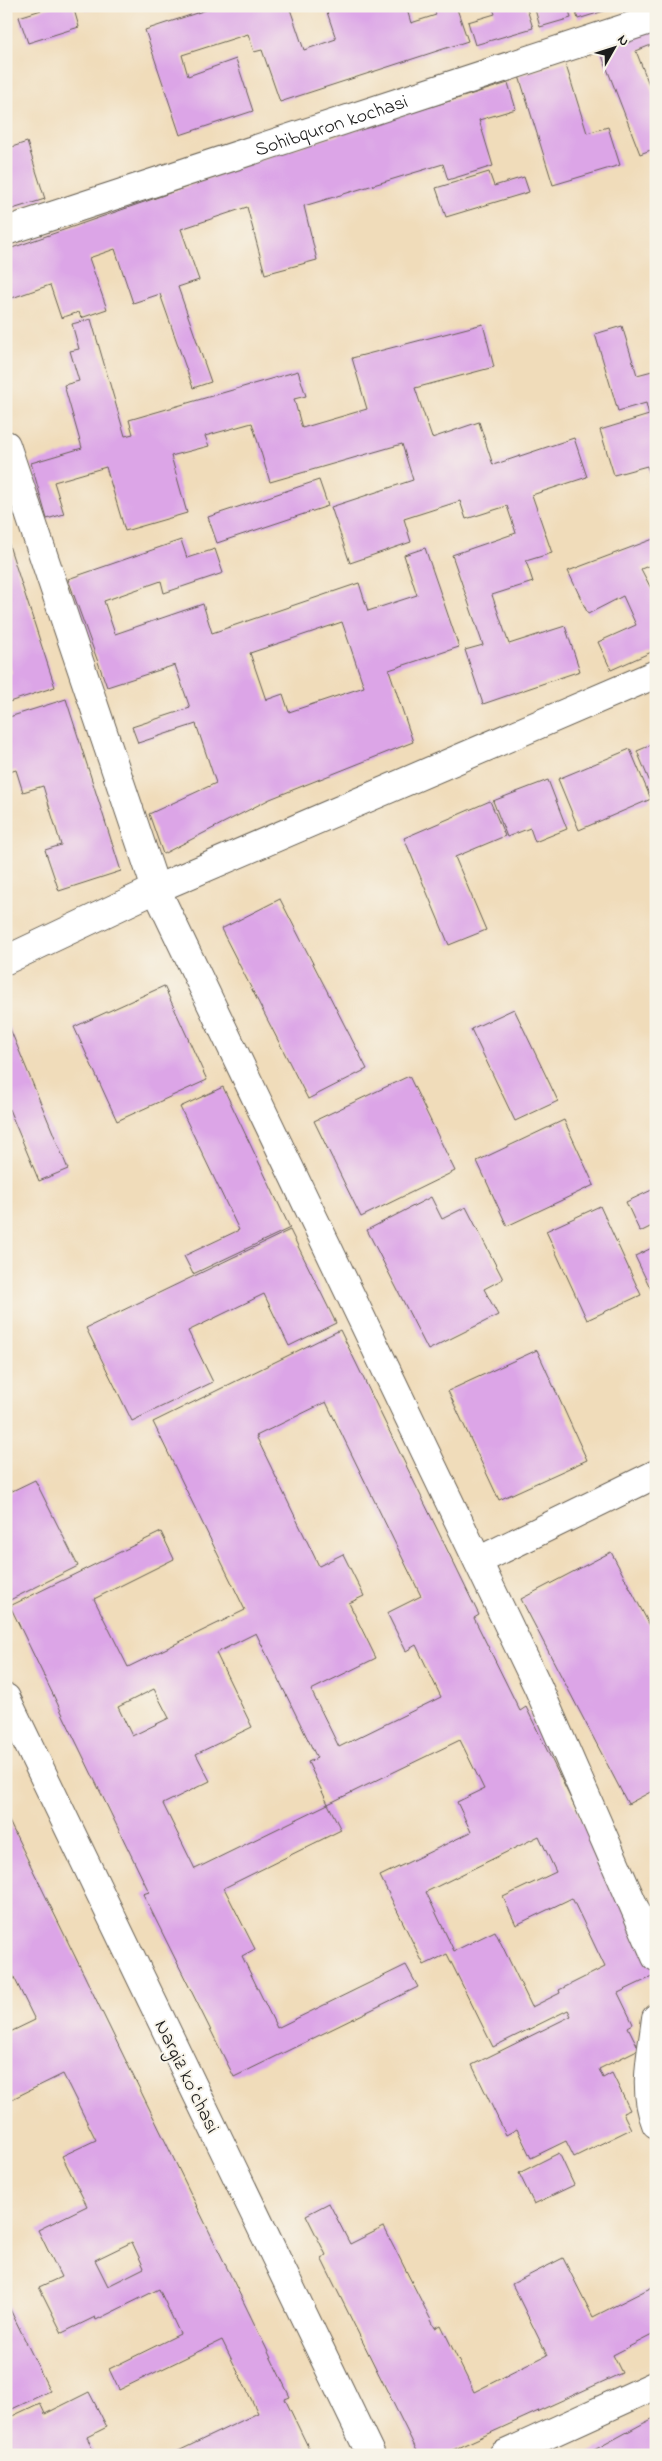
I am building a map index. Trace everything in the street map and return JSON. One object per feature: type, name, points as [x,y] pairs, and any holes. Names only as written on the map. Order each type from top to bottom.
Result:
[{"type":"street","name":"Sohibquron kochasi","points":[[6,231],[656,18]]},
{"type":"street","points":[[6,445],[156,889],[538,1687],[656,1957]]},
{"type":"street","points":[[6,960],[156,889],[656,674]]},
{"type":"street","points":[[478,1561],[656,1474]]},
{"type":"street","name":"Nargiz koʻchasi","points":[[6,1698],[371,2455]]},
{"type":"street","points":[[656,2018],[647,2092],[656,2124]]},
{"type":"street","points":[[503,2455],[656,2385]]},
{"type":"building","points":[[54,6],[73,6],[79,27],[28,43],[19,17]]},
{"type":"building","points":[[85,6],[101,6],[101,7],[86,11]]},
{"type":"building","points":[[218,6],[289,6],[304,50],[336,39],[325,6],[406,6],[411,23],[436,15],[434,6],[456,6],[468,41],[280,102],[262,50],[254,52],[248,34],[182,55],[188,76],[236,59],[253,111],[180,135],[145,30]]},
{"type":"building","points":[[492,6],[526,6],[533,28],[475,45],[468,22],[495,14]]},
{"type":"building","points":[[534,6],[568,6],[571,18],[540,27]]},
{"type":"building","points":[[574,6],[617,6],[617,7],[578,19]]},
{"type":"building","points":[[656,26],[656,43],[636,51],[656,102],[656,148],[640,154],[599,48]]},
{"type":"building","points":[[565,62],[587,133],[608,127],[620,165],[553,185],[519,76]]},
{"type":"building","points":[[508,83],[516,109],[479,120],[493,166],[448,180],[443,164],[304,206],[317,260],[265,274],[247,207],[181,229],[199,280],[178,287],[211,382],[193,388],[160,294],[133,303],[115,249],[89,258],[107,309],[81,318],[79,312],[61,318],[50,285],[6,300],[6,250],[288,150]]},
{"type":"building","points":[[27,142],[45,199],[6,211],[6,149]]},
{"type":"building","points":[[489,172],[494,186],[524,177],[529,192],[446,217],[436,188]]},
{"type":"building","points":[[91,319],[125,436],[133,434],[129,420],[298,371],[306,396],[294,399],[302,428],[367,409],[352,358],[483,324],[494,367],[415,388],[432,438],[479,422],[493,465],[574,438],[587,477],[532,495],[552,553],[526,561],[533,582],[492,595],[509,644],[565,626],[580,671],[483,704],[465,650],[483,645],[452,555],[516,533],[507,506],[466,519],[460,501],[404,519],[411,542],[350,563],[331,507],[413,480],[402,444],[270,482],[252,423],[205,436],[209,446],[171,456],[187,513],[125,531],[106,467],[54,482],[64,514],[47,519],[31,463],[82,448],[64,385],[79,381],[70,351],[79,349],[72,324]]},
{"type":"building","points":[[622,326],[637,375],[656,370],[656,493],[647,466],[614,475],[600,430],[649,415],[646,403],[618,411],[595,334]]},
{"type":"building","points":[[319,480],[328,506],[217,543],[208,517]]},
{"type":"building","points":[[656,538],[656,563],[641,569],[656,598],[656,650],[611,670],[598,642],[636,625],[623,596],[588,614],[568,571]]},
{"type":"building","points":[[7,539],[55,687],[6,703],[6,674],[12,673],[6,655]]},
{"type":"building","points":[[181,540],[187,558],[215,549],[223,573],[164,593],[161,581],[104,601],[115,634],[203,604],[212,633],[359,583],[368,611],[417,595],[404,555],[425,548],[459,647],[389,670],[413,742],[270,799],[163,854],[149,814],[216,783],[196,724],[138,743],[132,727],[190,708],[175,665],[107,687],[68,579]],"holes":[[[342,622],[364,687],[289,712],[283,694],[266,700],[250,653]]]},
{"type":"building","points":[[66,699],[121,871],[59,891],[45,850],[61,845],[43,786],[23,792],[16,770],[6,773],[6,718]]},
{"type":"building","points":[[656,743],[656,792],[654,792],[637,751]]},
{"type":"building","points":[[630,749],[651,799],[579,830],[558,779]]},
{"type":"building","points":[[548,780],[567,829],[535,842],[530,828],[507,837],[493,801]]},
{"type":"building","points":[[490,801],[505,836],[455,857],[486,930],[449,945],[404,838]]},
{"type":"building","points":[[280,899],[367,1069],[308,1099],[221,929]]},
{"type":"building","points":[[164,986],[207,1080],[117,1121],[74,1027]]},
{"type":"building","points":[[514,1009],[558,1101],[515,1121],[471,1029]]},
{"type":"building","points":[[6,1019],[68,1169],[39,1181],[6,1102]]},
{"type":"building","points":[[409,1076],[455,1171],[361,1217],[314,1121]]},
{"type":"building","points":[[223,1087],[290,1228],[193,1274],[184,1256],[239,1230],[180,1107]]},
{"type":"building","points":[[564,1120],[594,1185],[507,1226],[477,1161]]},
{"type":"building","points":[[656,1188],[656,1224],[640,1232],[626,1202]]},
{"type":"building","points":[[431,1197],[442,1219],[466,1207],[503,1279],[484,1289],[498,1315],[428,1350],[367,1230]]},
{"type":"building","points":[[600,1206],[641,1295],[587,1320],[546,1231]]},
{"type":"building","points":[[290,1230],[336,1323],[289,1346],[264,1294],[188,1331],[213,1382],[132,1421],[86,1328]]},
{"type":"building","points":[[656,1246],[656,1300],[635,1256]]},
{"type":"building","points":[[340,1330],[479,1615],[474,1618],[520,1711],[526,1707],[656,1973],[656,1975],[618,1993],[633,2024],[628,2027],[639,2049],[599,2069],[603,2078],[612,2073],[630,2110],[623,2113],[631,2129],[574,2157],[566,2141],[531,2158],[517,2129],[506,2135],[472,2065],[571,2016],[568,2010],[493,2047],[447,1954],[424,1965],[380,1876],[471,1832],[457,1802],[484,1789],[460,1740],[328,1804],[341,1830],[224,1888],[255,1949],[242,1956],[277,2028],[406,1965],[418,1987],[234,2077],[143,1894],[149,1892],[10,1606],[161,1532],[174,1559],[94,1599],[128,1667],[245,1610],[153,1422]],"holes":[[[326,1402],[421,1596],[387,1613],[406,1651],[416,1645],[441,1697],[339,1747],[311,1690],[376,1658],[349,1603],[364,1596],[343,1554],[319,1566],[256,1436]],[[256,1633],[317,1758],[308,1762],[328,1804],[195,1869],[163,1804],[210,1781],[196,1754],[252,1727],[216,1653]],[[154,1689],[169,1718],[132,1736],[118,1707]],[[539,1836],[556,1872],[503,1897],[516,1925],[572,1898],[605,1967],[559,1990],[560,1993],[532,2007],[495,1931],[454,1951],[426,1892]]]},
{"type":"building","points":[[537,1350],[587,1460],[499,1500],[448,1391]]},
{"type":"building","points":[[35,1480],[78,1566],[6,1602],[6,1494]]},
{"type":"building","points":[[611,1552],[656,1637],[656,1789],[628,1804],[521,1599]]},
{"type":"building","points":[[6,1815],[290,2397],[285,2399],[312,2455],[223,2455],[221,2452],[215,2455],[170,2455],[258,2413],[222,2340],[119,2390],[109,2369],[180,2334],[159,2289],[96,2320],[95,2317],[62,2333],[39,2287],[61,2277],[38,2230],[87,2206],[62,2156],[96,2140],[63,2074],[6,2102],[6,2034],[35,2020],[6,1961]],"holes":[[[132,2242],[144,2268],[108,2286],[95,2260]]]},
{"type":"building","points":[[559,2153],[574,2185],[534,2204],[519,2173]]},
{"type":"building","points":[[329,2203],[350,2244],[384,2227],[435,2328],[441,2325],[474,2392],[547,2355],[512,2284],[563,2258],[593,2317],[656,2285],[656,2333],[613,2355],[622,2373],[442,2455],[419,2455],[321,2258],[326,2255],[306,2215]]},
{"type":"building","points":[[6,2301],[50,2391],[6,2412],[6,2374],[8,2373],[6,2369]]},
{"type":"building","points":[[89,2392],[107,2427],[87,2437],[95,2455],[6,2455],[6,2419],[40,2403],[45,2414]]},
{"type":"building","points":[[656,2417],[656,2455],[585,2455],[644,2423]]}]
